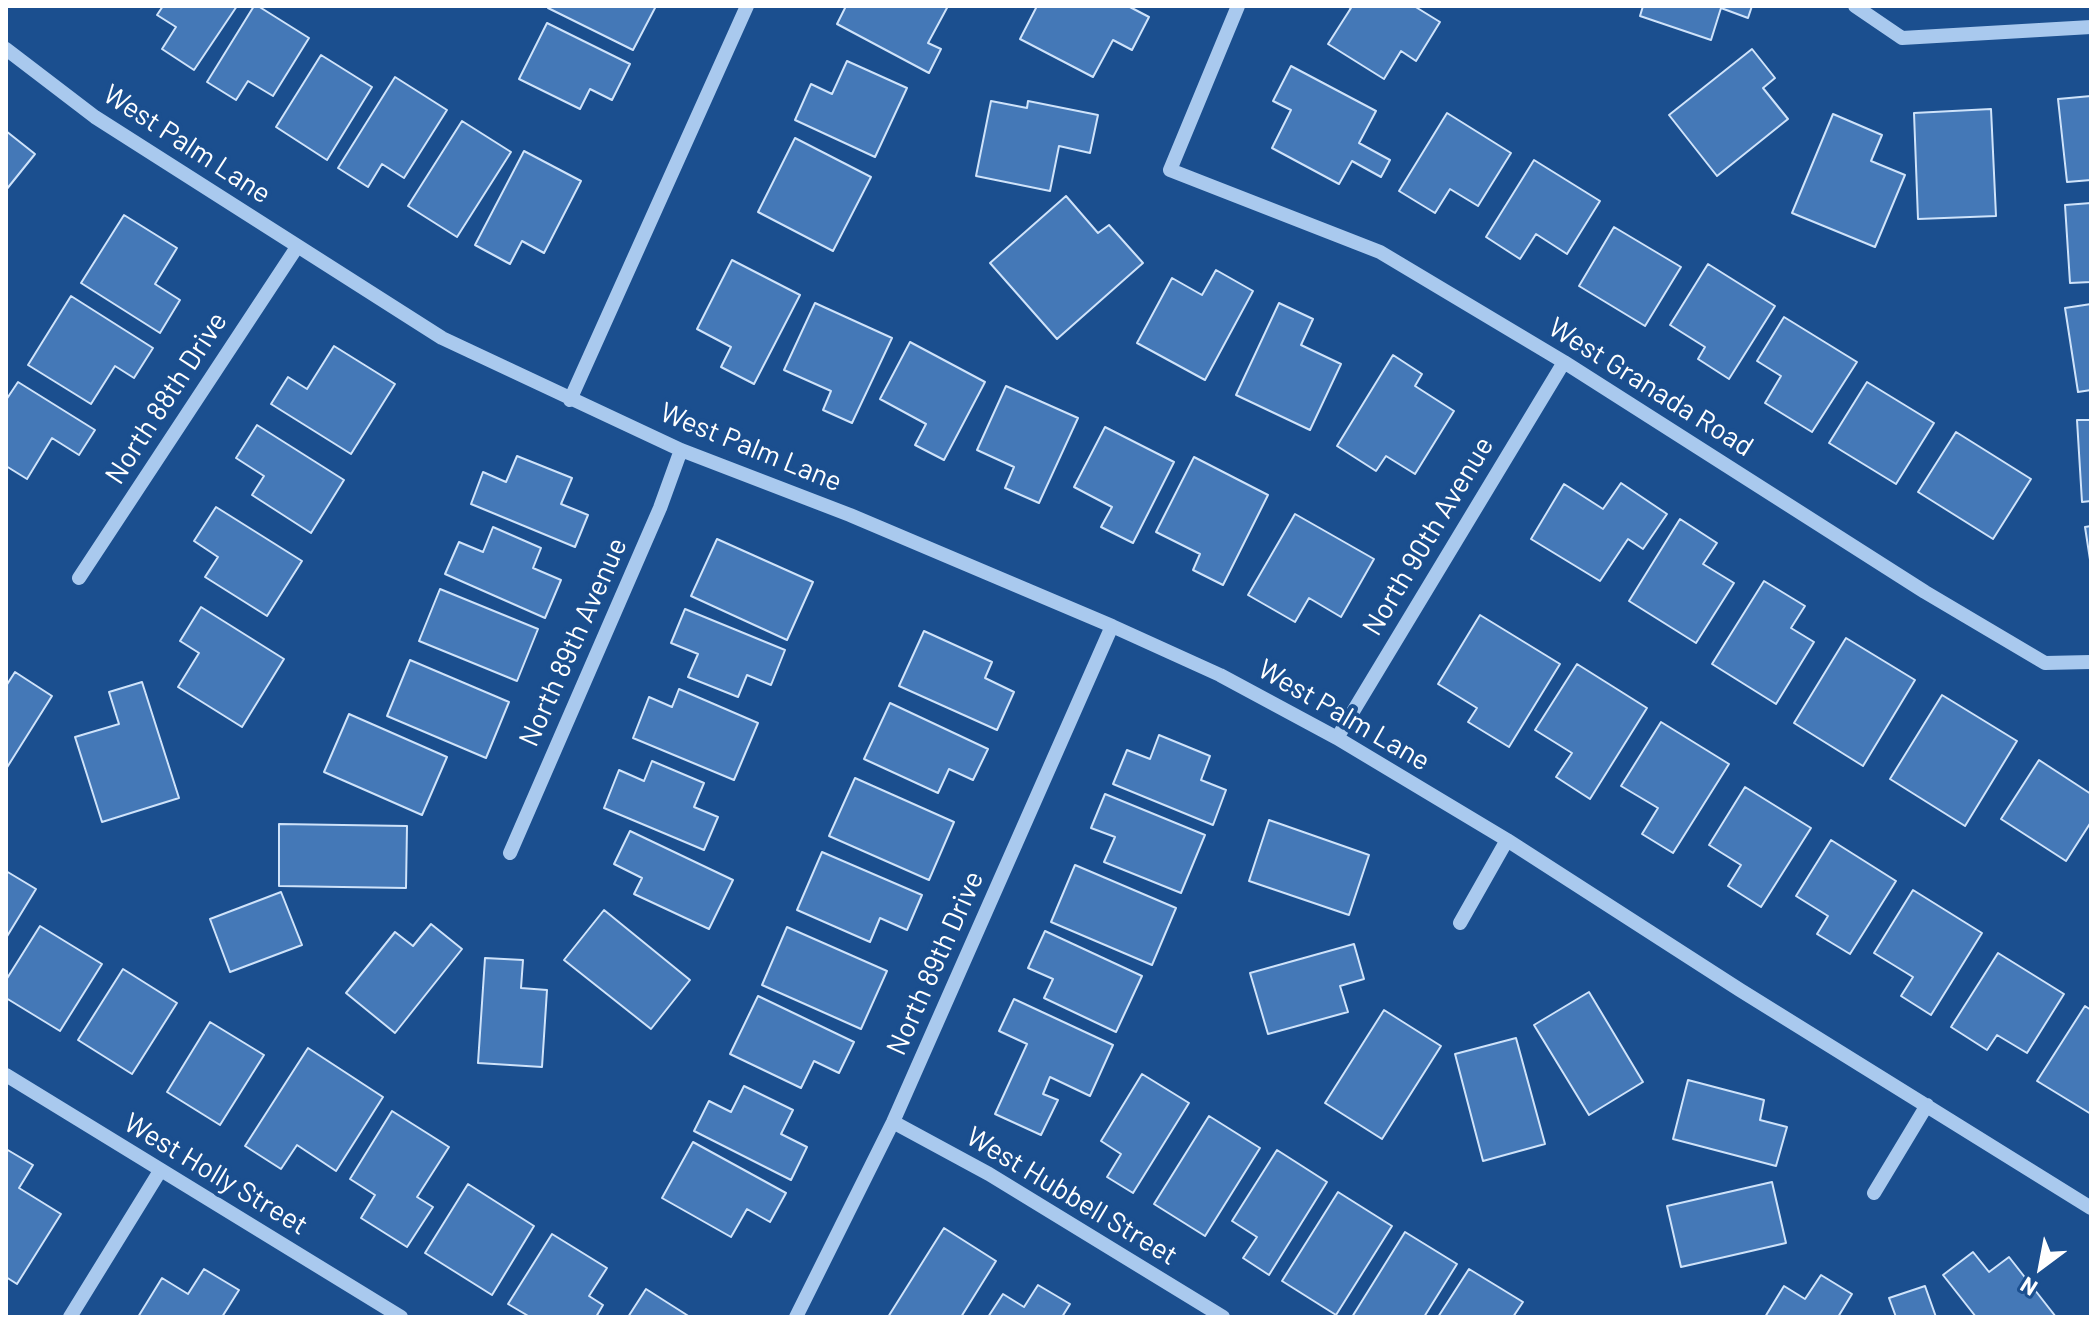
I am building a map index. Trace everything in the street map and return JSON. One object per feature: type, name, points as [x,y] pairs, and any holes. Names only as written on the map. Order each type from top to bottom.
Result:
[{"type":"street","points":[[570,400],[747,6]]},
{"type":"street","name":"West Granada Road","points":[[1238,6],[1170,170],[1380,252],[1564,362],[1925,592],[2045,663],[2091,662]]},
{"type":"street","points":[[1855,6],[1902,38],[2091,27]]},
{"type":"street","name":"West Palm Lane","points":[[6,49],[95,117],[442,338],[681,450],[850,515],[1112,626],[1220,675],[1337,738],[1507,840],[1740,990],[2091,1208]]},
{"type":"street","name":"North 88th Drive","points":[[79,578],[297,247]]},
{"type":"street","name":"North 90th Avenue","points":[[1337,738],[1564,362]]},
{"type":"street","name":"North 89th Avenue","points":[[510,853],[660,508],[681,450]]},
{"type":"street","name":"North 89th Drive","points":[[796,1317],[893,1122],[1112,626]]},
{"type":"street","points":[[1460,923],[1507,840]]},
{"type":"street","name":"West Holly Street","points":[[6,1075],[401,1317]]},
{"type":"street","points":[[1874,1193],[1927,1105]]},
{"type":"street","name":"West Hubbell Street","points":[[893,1122],[989,1174],[1223,1317]]},
{"type":"street","points":[[70,1317],[160,1171]]},
{"type":"building","points":[[163,6],[237,6],[194,70],[162,49],[176,27],[157,15]]},
{"type":"building","points":[[254,6],[309,38],[273,96],[248,81],[236,100],[207,82]]},
{"type":"building","points":[[549,6],[656,6],[633,50]]},
{"type":"building","points":[[846,6],[948,6],[928,43],[941,49],[929,73],[837,24]]},
{"type":"building","points":[[1037,6],[1128,6],[1149,17],[1132,50],[1113,40],[1093,77],[1020,39]]},
{"type":"building","points":[[1347,6],[1414,6],[1440,22],[1416,61],[1401,51],[1384,79],[1328,44],[1351,8]]},
{"type":"building","points":[[1643,6],[1752,6],[1748,18],[1721,8],[1711,40],[1640,16]]},
{"type":"building","points":[[547,23],[630,64],[612,100],[590,89],[580,109],[519,79]]},
{"type":"building","points":[[1752,49],[1775,78],[1763,88],[1788,119],[1717,176],[1669,115]]},
{"type":"building","points":[[321,55],[372,87],[327,160],[276,127]]},
{"type":"building","points":[[847,61],[907,88],[875,157],[795,120],[811,84],[832,94]]},
{"type":"building","points":[[1291,66],[1376,111],[1359,143],[1390,160],[1381,177],[1352,161],[1339,184],[1272,148],[1291,110],[1273,101]]},
{"type":"building","points":[[395,77],[447,110],[404,178],[382,164],[368,187],[338,168]]},
{"type":"building","points":[[2091,96],[2091,180],[2067,182],[2058,99]]},
{"type":"building","points":[[991,101],[1027,108],[1028,101],[1098,115],[1090,153],[1059,146],[1050,191],[976,176]]},
{"type":"building","points":[[1991,109],[1996,216],[1918,219],[1914,113]]},
{"type":"building","points":[[1447,113],[1511,153],[1478,206],[1450,189],[1435,213],[1399,191]]},
{"type":"building","points":[[1833,114],[1882,135],[1871,161],[1905,175],[1875,247],[1792,213]]},
{"type":"building","points":[[462,121],[511,152],[457,237],[408,206]]},
{"type":"building","points":[[6,131],[35,154],[6,190]]},
{"type":"building","points":[[795,138],[871,177],[833,251],[758,212]]},
{"type":"building","points":[[524,151],[581,181],[544,253],[522,241],[510,264],[475,245]]},
{"type":"building","points":[[1534,160],[1600,201],[1567,254],[1536,234],[1520,259],[1486,237]]},
{"type":"building","points":[[1066,196],[1098,233],[1109,225],[1143,263],[1057,339],[990,263]]},
{"type":"building","points":[[2091,203],[2091,282],[2070,283],[2065,205]]},
{"type":"building","points":[[124,215],[177,248],[155,284],[180,300],[160,333],[81,283]]},
{"type":"building","points":[[1614,227],[1681,267],[1645,326],[1579,286]]},
{"type":"building","points":[[732,260],[800,295],[754,384],[721,367],[731,347],[697,329]]},
{"type":"building","points":[[1708,264],[1775,306],[1729,379],[1698,359],[1705,347],[1670,325]]},
{"type":"building","points":[[1216,270],[1253,291],[1205,380],[1137,343],[1172,278],[1202,295]]},
{"type":"building","points":[[71,296],[153,348],[134,378],[115,366],[91,404],[28,365]]},
{"type":"building","points":[[815,303],[892,338],[852,423],[823,410],[831,391],[784,370]]},
{"type":"building","points":[[1279,303],[1313,319],[1301,345],[1341,364],[1310,430],[1236,395]]},
{"type":"building","points":[[2091,304],[2091,390],[2078,392],[2065,308]]},
{"type":"building","points":[[1784,317],[1857,362],[1812,432],[1765,403],[1781,376],[1757,361]]},
{"type":"building","points":[[910,342],[985,382],[944,460],[915,445],[926,424],[880,399]]},
{"type":"building","points":[[334,346],[395,384],[351,454],[271,404],[288,377],[307,389]]},
{"type":"building","points":[[1393,355],[1422,374],[1415,386],[1454,411],[1415,474],[1386,456],[1376,471],[1337,446]]},
{"type":"building","points":[[18,382],[95,430],[79,455],[52,438],[27,479],[6,466],[6,400]]},
{"type":"building","points":[[1867,382],[1934,423],[1896,484],[1829,443]]},
{"type":"building","points":[[1006,386],[1078,418],[1039,503],[1005,488],[1014,467],[977,450]]},
{"type":"building","points":[[2077,420],[2091,420],[2091,501],[2082,502]]},
{"type":"building","points":[[257,425],[344,480],[311,533],[252,495],[264,476],[236,458]]},
{"type":"building","points":[[1105,427],[1174,462],[1133,543],[1101,527],[1112,507],[1074,487]]},
{"type":"building","points":[[1956,432],[2031,479],[1993,539],[1918,492]]},
{"type":"building","points":[[517,456],[572,478],[561,504],[588,515],[575,547],[471,504],[483,472],[506,482]]},
{"type":"building","points":[[1194,457],[1268,495],[1223,585],[1193,570],[1200,554],[1156,532]]},
{"type":"building","points":[[1621,483],[1667,514],[1643,549],[1628,539],[1600,581],[1531,539],[1564,484],[1603,509]]},
{"type":"building","points":[[216,507],[302,561],[267,616],[205,577],[218,557],[194,541]]},
{"type":"building","points":[[1295,514],[1374,559],[1341,617],[1309,598],[1295,622],[1248,595]]},
{"type":"building","points":[[1680,519],[1717,543],[1703,564],[1734,583],[1696,643],[1629,601]]},
{"type":"building","points":[[2091,526],[2091,566],[2085,527]]},
{"type":"building","points":[[493,527],[541,548],[533,568],[561,580],[545,618],[445,574],[459,542],[483,552]]},
{"type":"building","points":[[717,539],[813,582],[787,640],[691,596]]},
{"type":"building","points":[[1764,581],[1805,606],[1791,628],[1814,642],[1776,704],[1712,664]]},
{"type":"building","points":[[440,589],[538,629],[517,681],[419,641]]},
{"type":"building","points":[[201,607],[284,659],[242,727],[178,687],[199,653],[180,641]]},
{"type":"building","points":[[685,609],[785,650],[771,685],[747,675],[738,697],[688,677],[698,654],[671,643]]},
{"type":"building","points":[[1480,615],[1560,664],[1509,747],[1468,722],[1477,708],[1438,684]]},
{"type":"building","points":[[924,631],[992,662],[985,678],[1014,692],[997,730],[899,686]]},
{"type":"building","points":[[1846,638],[1915,680],[1863,766],[1794,723]]},
{"type":"building","points":[[410,660],[509,702],[486,758],[387,716]]},
{"type":"building","points":[[1577,664],[1647,708],[1590,799],[1556,777],[1572,753],[1535,730]]},
{"type":"building","points":[[15,672],[52,696],[6,769],[6,686]]},
{"type":"building","points":[[142,682],[179,798],[102,822],[75,737],[119,724],[109,692]]},
{"type":"building","points":[[679,689],[758,723],[734,780],[633,738],[649,697],[672,707]]},
{"type":"building","points":[[1942,695],[2017,741],[1965,826],[1890,779]]},
{"type":"building","points":[[890,703],[988,749],[973,780],[949,769],[938,793],[864,759]]},
{"type":"building","points":[[349,714],[447,757],[422,815],[324,772]]},
{"type":"building","points":[[1661,722],[1729,764],[1673,853],[1642,834],[1658,808],[1621,786]]},
{"type":"building","points":[[1159,735],[1210,756],[1201,780],[1226,790],[1213,825],[1113,784],[1127,750],[1150,759]]},
{"type":"building","points":[[2039,760],[2091,794],[2091,822],[2066,861],[2001,819]]},
{"type":"building","points":[[652,761],[704,783],[694,807],[718,817],[704,850],[604,808],[619,770],[644,781]]},
{"type":"building","points":[[855,778],[954,822],[929,880],[829,836]]},
{"type":"building","points":[[1745,787],[1811,828],[1761,907],[1728,886],[1741,865],[1709,845]]},
{"type":"building","points":[[1105,794],[1205,835],[1181,893],[1104,862],[1115,837],[1091,828]]},
{"type":"building","points":[[1269,820],[1369,855],[1349,915],[1249,881]]},
{"type":"building","points":[[279,824],[407,826],[406,888],[279,886]]},
{"type":"building","points":[[630,831],[733,880],[709,929],[634,894],[642,878],[614,864]]},
{"type":"building","points":[[1831,840],[1896,881],[1850,954],[1817,934],[1828,916],[1796,896]]},
{"type":"building","points":[[822,852],[922,895],[907,930],[880,918],[870,942],[797,910]]},
{"type":"building","points":[[1075,865],[1176,908],[1152,965],[1051,922]]},
{"type":"building","points":[[6,871],[36,889],[6,938]]},
{"type":"building","points":[[1913,890],[1982,933],[1931,1015],[1901,996],[1913,977],[1874,953]]},
{"type":"building","points":[[281,892],[302,945],[230,972],[210,919]]},
{"type":"building","points":[[604,910],[690,980],[651,1029],[564,960]]},
{"type":"building","points":[[431,924],[462,949],[395,1033],[346,993],[395,932],[413,946]]},
{"type":"building","points":[[40,926],[102,964],[60,1031],[6,998],[6,980]]},
{"type":"building","points":[[787,927],[887,971],[861,1029],[762,985]]},
{"type":"building","points":[[1045,931],[1142,976],[1116,1032],[1044,998],[1053,979],[1028,968]]},
{"type":"building","points":[[1354,944],[1364,979],[1340,986],[1348,1012],[1268,1034],[1250,973]]},
{"type":"building","points":[[1998,953],[2064,994],[2027,1053],[1997,1035],[1987,1050],[1951,1027]]},
{"type":"building","points":[[485,958],[523,960],[521,988],[547,990],[542,1067],[478,1063]]},
{"type":"building","points":[[123,969],[177,1003],[132,1074],[78,1040]]},
{"type":"building","points":[[1589,992],[1643,1082],[1589,1115],[1534,1025]]},
{"type":"building","points":[[758,996],[854,1042],[839,1073],[814,1061],[801,1088],[730,1054]]},
{"type":"building","points":[[1014,999],[1113,1045],[1090,1096],[1050,1077],[1043,1094],[1058,1100],[1041,1135],[995,1114],[1027,1044],[999,1031]]},
{"type":"building","points":[[2085,1006],[2091,1010],[2091,1114],[2037,1081]]},
{"type":"building","points":[[1384,1010],[1441,1046],[1382,1139],[1325,1103]]},
{"type":"building","points":[[210,1022],[264,1055],[220,1125],[167,1092]]},
{"type":"building","points":[[1516,1038],[1545,1144],[1483,1161],[1455,1054]]},
{"type":"building","points":[[308,1048],[383,1097],[336,1171],[297,1145],[281,1169],[245,1146]]},
{"type":"building","points":[[1142,1074],[1189,1103],[1133,1193],[1107,1177],[1121,1154],[1101,1141]]},
{"type":"building","points":[[1688,1080],[1764,1100],[1760,1120],[1787,1127],[1776,1166],[1673,1139]]},
{"type":"building","points":[[744,1086],[793,1110],[781,1134],[807,1147],[791,1180],[694,1131],[709,1101],[731,1112]]},
{"type":"building","points":[[392,1111],[449,1147],[417,1197],[433,1207],[407,1247],[361,1218],[375,1195],[350,1179]]},
{"type":"building","points":[[1209,1116],[1260,1148],[1205,1236],[1154,1204]]},
{"type":"building","points":[[693,1142],[786,1193],[770,1222],[747,1209],[731,1237],[662,1198]]},
{"type":"building","points":[[6,1149],[33,1165],[19,1188],[61,1214],[17,1284],[6,1277]]},
{"type":"building","points":[[1277,1150],[1327,1182],[1269,1275],[1243,1258],[1257,1237],[1232,1221]]},
{"type":"building","points":[[1772,1182],[1786,1243],[1681,1267],[1667,1206]]},
{"type":"building","points":[[468,1184],[534,1226],[492,1295],[425,1253]]},
{"type":"building","points":[[1338,1192],[1392,1226],[1336,1315],[1282,1281]]},
{"type":"building","points":[[944,1228],[996,1261],[961,1317],[888,1317]]},
{"type":"building","points":[[1405,1232],[1457,1264],[1424,1317],[1352,1317]]},
{"type":"building","points":[[552,1234],[607,1268],[589,1296],[603,1305],[596,1317],[530,1317],[508,1304]]},
{"type":"building","points":[[1973,1252],[1989,1272],[2009,1257],[2056,1317],[1976,1317],[1943,1275]]},
{"type":"building","points":[[204,1269],[239,1290],[222,1317],[138,1317],[162,1278],[188,1294]]},
{"type":"building","points":[[1469,1269],[1523,1302],[1513,1317],[1438,1317]]},
{"type":"building","points":[[1821,1275],[1852,1294],[1838,1317],[1765,1317],[1784,1286],[1805,1299]]},
{"type":"building","points":[[1038,1285],[1070,1304],[1062,1317],[988,1317],[1003,1294],[1024,1307]]},
{"type":"building","points":[[1925,1286],[1936,1317],[1896,1317],[1889,1298]]},
{"type":"building","points":[[646,1289],[690,1317],[628,1317]]}]
